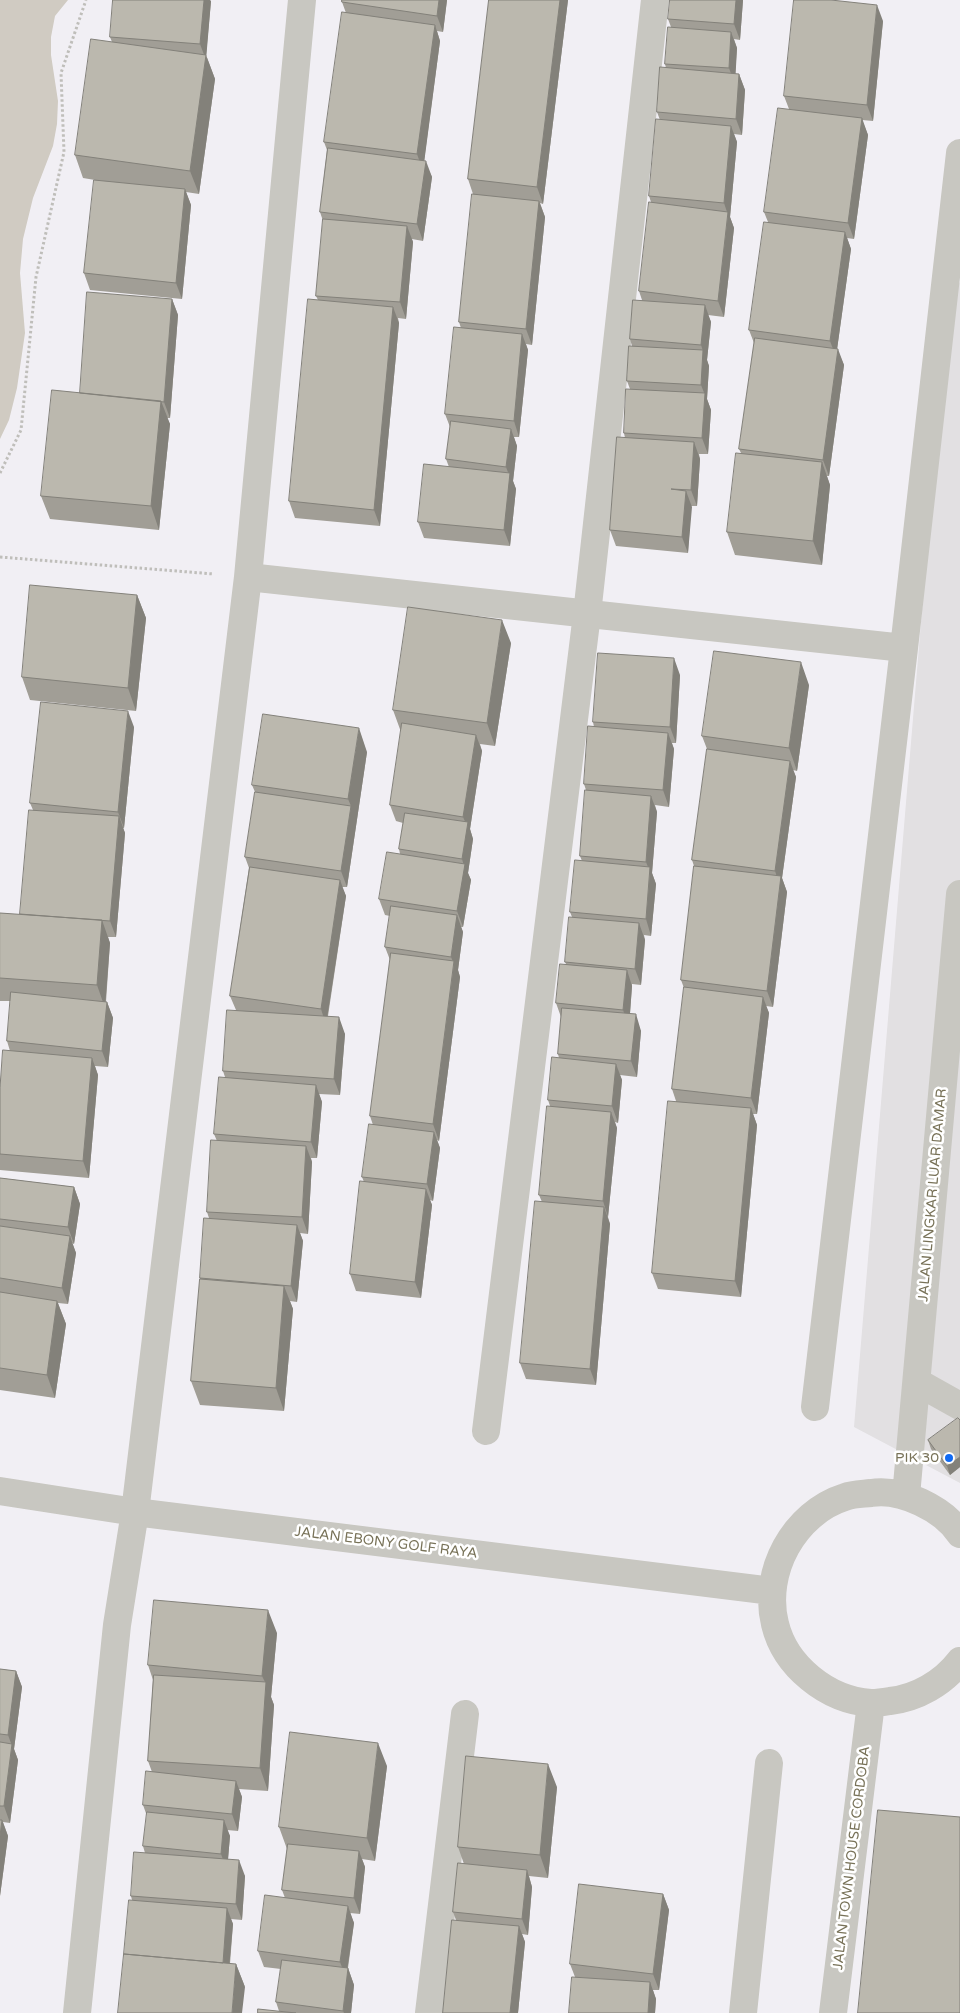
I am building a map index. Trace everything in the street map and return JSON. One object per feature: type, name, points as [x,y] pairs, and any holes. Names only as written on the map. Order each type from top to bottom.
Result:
[{"type":"street","points":[[77,2013],[117,1625],[136,1512],[248,577],[302,0]]},
{"type":"street","points":[[486,1431],[587,614],[655,0]]},
{"type":"street","points":[[815,1407],[960,153]]},
{"type":"street","points":[[248,577],[904,648]]},
{"type":"street","name":"JALAN LINGKAR LUAR DAMAR","points":[[906,1496],[960,894]]},
{"type":"street","points":[[916,1382],[960,1406]]},
{"type":"street","name":"JALAN EBONY GOLF RAYA","points":[[0,1491],[136,1512],[772,1591]]},
{"type":"street","points":[[960,1534],[956,1527],[933,1508],[906,1496],[875,1492],[845,1497],[816,1511],[794,1532],[779,1560],[772,1591],[775,1624],[788,1654],[811,1680],[839,1696],[871,1703],[905,1699],[934,1686],[960,1661]]},
{"type":"street","name":"JALAN TOWN HOUSE CORDOBA","points":[[833,2013],[871,1703]]},
{"type":"street","points":[[429,2013],[465,1714]]},
{"type":"street","points":[[743,2013],[769,1763]]},
{"type":"path","points":[[0,473],[21,430],[36,277],[64,152],[61,73],[86,0]]},
{"type":"path","points":[[0,557],[248,577]]},
{"type":"shaded area","points":[[0,0],[68,0],[55,16],[51,37],[51,55],[58,101],[57,124],[53,146],[33,198],[23,239],[20,273],[25,333],[17,388],[9,420],[0,439]]},
{"type":"shaded area","points":[[960,282],[960,1483],[854,1427],[948,298]]},
{"type":"building","points":[[113,0],[204,0],[200,44],[110,37]]},
{"type":"building","points":[[342,0],[439,0],[437,16],[342,2]]},
{"type":"building","points":[[489,0],[560,0],[537,187],[468,179]]},
{"type":"building","points":[[670,0],[736,0],[734,24],[668,19]]},
{"type":"building","points":[[794,0],[831,0],[877,5],[867,105],[784,96]]},
{"type":"building","points":[[342,12],[435,25],[417,154],[324,142]]},
{"type":"building","points":[[668,27],[731,32],[729,68],[665,64]]},
{"type":"building","points":[[91,39],[206,55],[190,171],[75,155]]},
{"type":"building","points":[[660,67],[739,74],[736,119],[657,112]]},
{"type":"building","points":[[778,108],[862,118],[848,223],[764,212]]},
{"type":"building","points":[[656,119],[731,126],[724,203],[649,196]]},
{"type":"building","points":[[328,148],[426,161],[417,224],[320,212]]},
{"type":"building","points":[[94,180],[185,189],[176,283],[84,273]]},
{"type":"building","points":[[472,194],[539,201],[526,329],[459,322]]},
{"type":"building","points":[[649,202],[728,212],[718,301],[639,291]]},
{"type":"building","points":[[323,219],[407,226],[400,302],[316,296]]},
{"type":"building","points":[[764,222],[845,232],[830,341],[749,330]]},
{"type":"building","points":[[87,292],[172,299],[164,402],[80,393]]},
{"type":"building","points":[[308,299],[393,307],[374,510],[289,501]]},
{"type":"building","points":[[633,300],[705,305],[701,345],[630,339]]},
{"type":"building","points":[[454,327],[522,334],[514,421],[445,414]]},
{"type":"building","points":[[755,338],[838,349],[823,460],[739,449]]},
{"type":"building","points":[[629,346],[703,350],[701,385],[627,381]]},
{"type":"building","points":[[626,389],[705,393],[702,438],[624,433]]},
{"type":"building","points":[[52,390],[161,401],[151,506],[41,496]]},
{"type":"building","points":[[451,421],[511,429],[506,467],[446,459]]},
{"type":"building","points":[[617,437],[694,442],[691,490],[671,489],[686,491],[682,537],[610,530]]},
{"type":"building","points":[[736,453],[822,462],[813,541],[727,532]]},
{"type":"building","points":[[424,464],[510,473],[504,530],[418,522]]},
{"type":"building","points":[[30,585],[137,595],[128,688],[22,677]]},
{"type":"building","points":[[408,607],[502,620],[487,723],[393,710]]},
{"type":"building","points":[[714,651],[801,662],[789,748],[702,736]]},
{"type":"building","points":[[598,653],[674,658],[670,727],[593,722]]},
{"type":"building","points":[[41,702],[128,711],[118,812],[30,803]]},
{"type":"building","points":[[263,714],[359,728],[348,799],[252,785]]},
{"type":"building","points":[[402,723],[476,735],[463,817],[390,805]]},
{"type":"building","points":[[588,726],[668,733],[663,790],[584,784]]},
{"type":"building","points":[[707,749],[790,761],[775,871],[692,860]]},
{"type":"building","points":[[585,790],[651,796],[646,862],[580,856]]},
{"type":"building","points":[[255,792],[351,806],[341,871],[245,857]]},
{"type":"building","points":[[29,810],[119,816],[110,921],[20,914]]},
{"type":"building","points":[[405,813],[468,822],[462,859],[399,849]]},
{"type":"building","points":[[387,852],[465,864],[457,911],[379,899]]},
{"type":"building","points":[[575,860],[650,867],[646,919],[570,912]]},
{"type":"building","points":[[694,866],[781,876],[767,991],[681,980]]},
{"type":"building","points":[[250,867],[340,880],[321,1009],[230,996]]},
{"type":"building","points":[[391,906],[457,915],[451,957],[385,947]]},
{"type":"building","points":[[0,913],[102,920],[97,985],[0,978]]},
{"type":"building","points":[[569,917],[639,923],[635,969],[565,962]]},
{"type":"building","points":[[391,953],[454,961],[433,1124],[370,1116]]},
{"type":"building","points":[[560,964],[627,970],[623,1010],[556,1003]]},
{"type":"building","points":[[684,987],[763,997],[751,1098],[672,1089]]},
{"type":"building","points":[[11,992],[107,1002],[102,1051],[7,1041]]},
{"type":"building","points":[[562,1008],[636,1014],[631,1061],[558,1054]]},
{"type":"building","points":[[227,1010],[339,1017],[334,1079],[223,1071]]},
{"type":"building","points":[[3,1050],[92,1058],[83,1161],[0,1154],[0,1088]]},
{"type":"building","points":[[552,1057],[616,1064],[612,1106],[548,1100]]},
{"type":"building","points":[[219,1077],[316,1085],[311,1142],[214,1134]]},
{"type":"building","points":[[668,1101],[751,1108],[735,1281],[652,1273]]},
{"type":"building","points":[[547,1106],[611,1112],[603,1201],[539,1195]]},
{"type":"building","points":[[369,1124],[434,1132],[427,1184],[362,1177]]},
{"type":"building","points":[[211,1140],[306,1146],[302,1217],[207,1212]]},
{"type":"building","points":[[0,1178],[74,1187],[68,1227],[0,1219]]},
{"type":"building","points":[[360,1181],[426,1189],[415,1282],[350,1274]]},
{"type":"building","points":[[535,1201],[604,1207],[590,1369],[520,1363]]},
{"type":"building","points":[[204,1218],[297,1225],[291,1286],[200,1278]]},
{"type":"building","points":[[0,1226],[70,1236],[62,1288],[0,1278]]},
{"type":"building","points":[[200,1279],[284,1286],[276,1388],[191,1381]]},
{"type":"building","points":[[0,1292],[57,1301],[47,1375],[0,1368]]},
{"type":"building","name":"PIK 30","points":[[958,1418],[960,1420],[960,1457],[947,1466],[928,1440]]},
{"type":"building","points":[[154,1600],[268,1610],[262,1676],[148,1665]]},
{"type":"building","points":[[0,1669],[16,1671],[8,1735],[0,1734]]},
{"type":"building","points":[[154,1675],[266,1682],[260,1768],[148,1761]]},
{"type":"building","points":[[290,1732],[378,1743],[367,1838],[279,1827]]},
{"type":"building","points":[[0,1742],[12,1744],[4,1806],[0,1806]]},
{"type":"building","points":[[466,1756],[548,1764],[540,1855],[458,1847]]},
{"type":"building","points":[[146,1771],[236,1781],[232,1814],[143,1805]]},
{"type":"building","points":[[878,1810],[960,1817],[960,2013],[858,2013]]},
{"type":"building","points":[[147,1812],[224,1820],[221,1854],[143,1846]]},
{"type":"building","points":[[0,1820],[2,1820],[0,1836]]},
{"type":"building","points":[[288,1844],[359,1851],[354,1898],[282,1890]]},
{"type":"building","points":[[134,1852],[239,1860],[236,1904],[131,1896]]},
{"type":"building","points":[[458,1863],[527,1870],[522,1919],[453,1912]]},
{"type":"building","points":[[579,1884],[663,1894],[653,1974],[570,1964]]},
{"type":"building","points":[[265,1895],[348,1906],[340,1962],[258,1951]]},
{"type":"building","points":[[129,1900],[227,1908],[223,1963],[124,1954]]},
{"type":"building","points":[[452,1920],[519,1926],[510,2013],[443,2013]]},
{"type":"building","points":[[124,1954],[236,1964],[232,2013],[118,2013]]},
{"type":"building","points":[[282,1960],[348,1968],[343,2011],[276,2002]]},
{"type":"building","points":[[572,1977],[650,1982],[648,2013],[569,2013]]},
{"type":"building","points":[[258,2009],[296,2013],[258,2013]]},
{"type":"place","name":"PIK 30","points":[[949,1458]]}]
